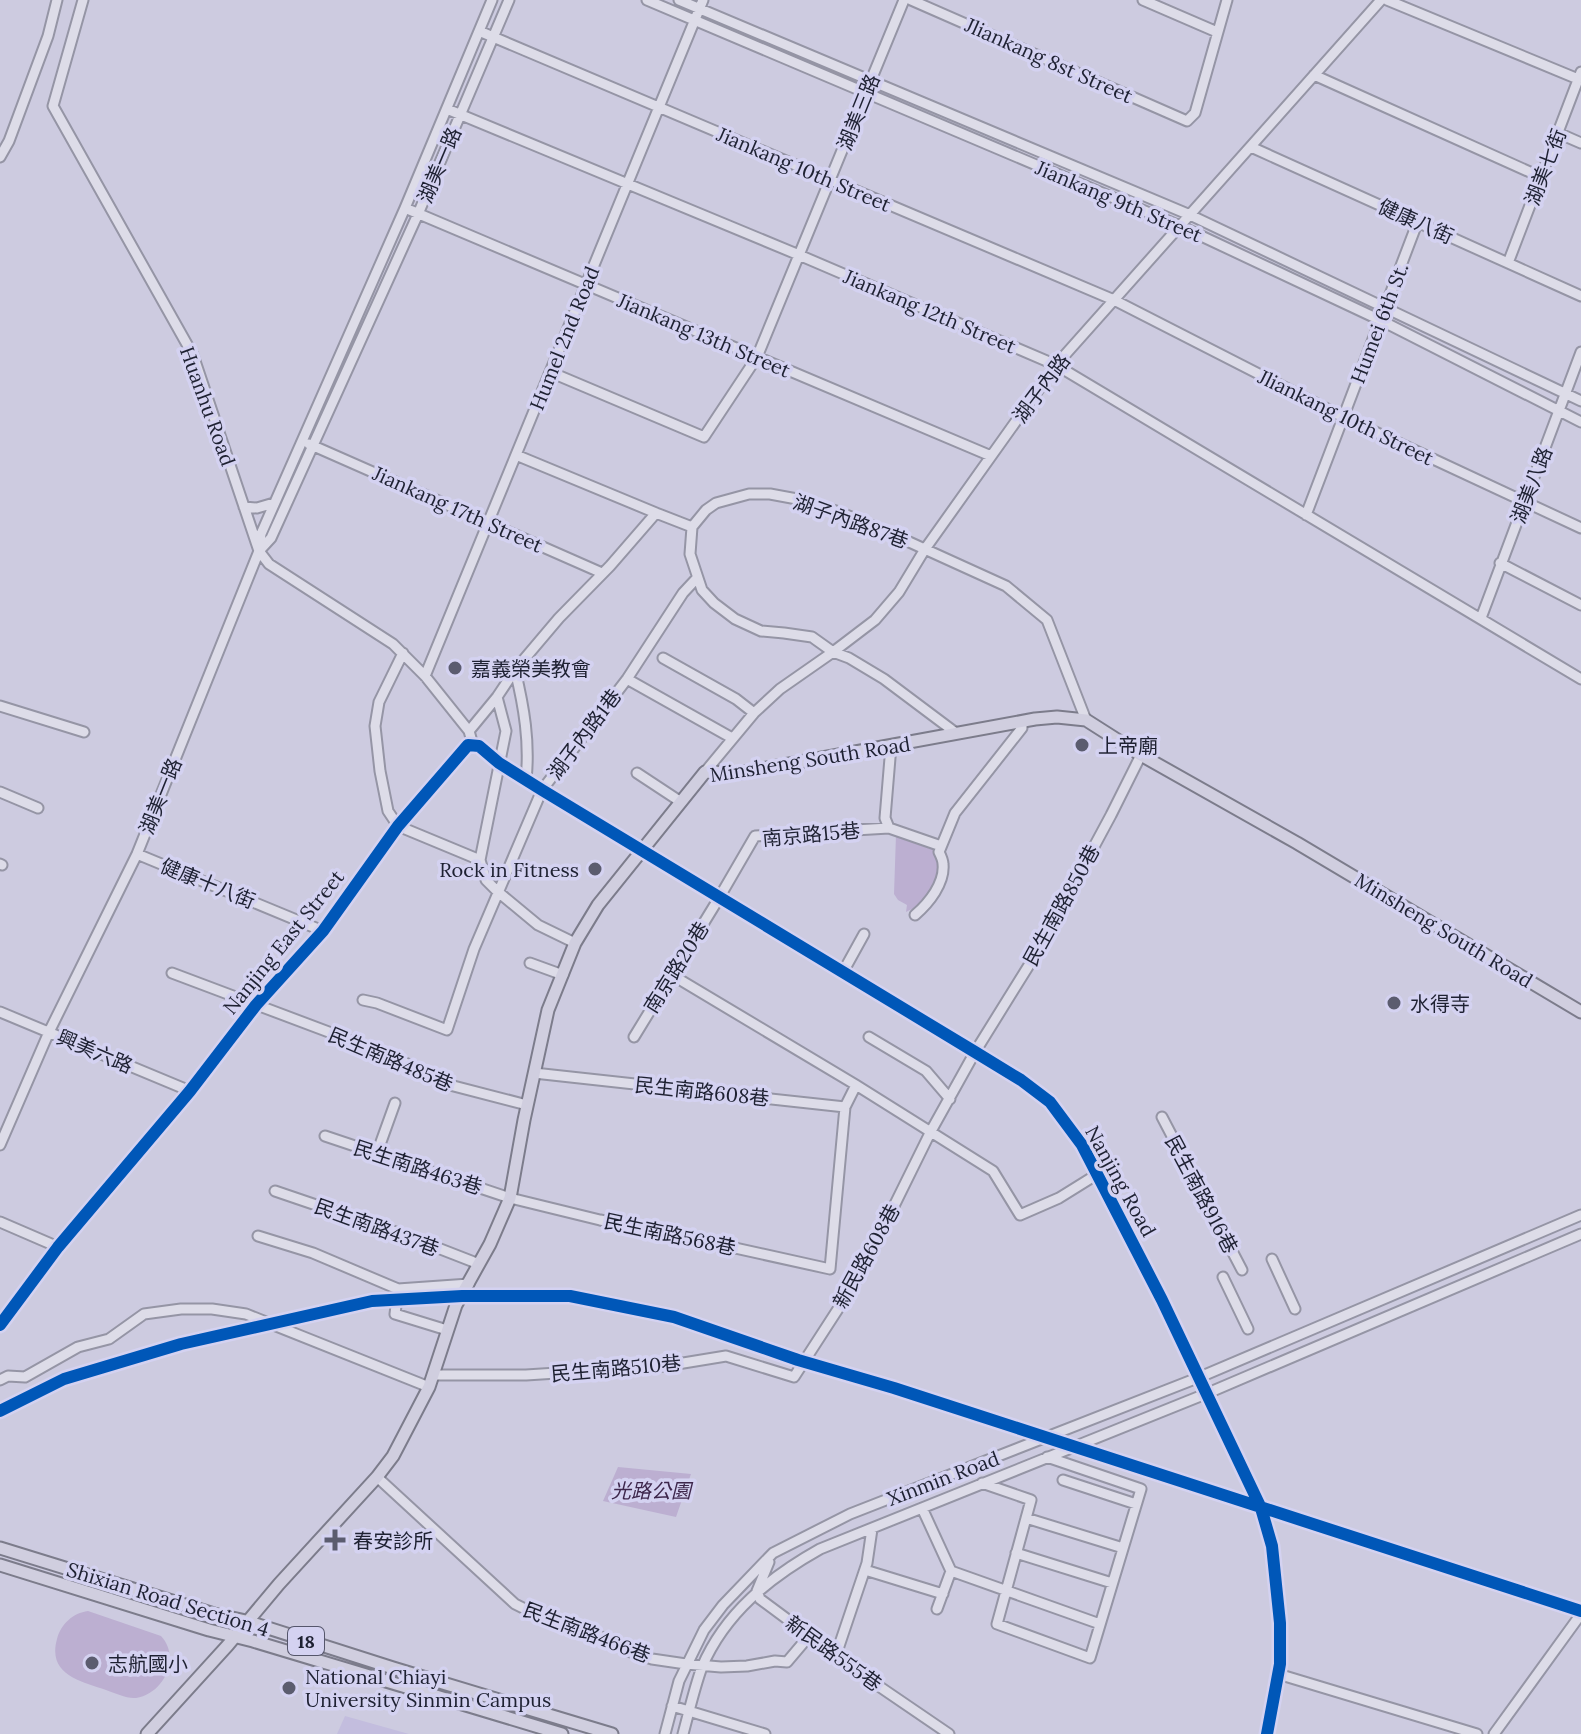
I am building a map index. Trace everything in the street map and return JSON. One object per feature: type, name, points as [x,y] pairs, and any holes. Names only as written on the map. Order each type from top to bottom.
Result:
[{"type":"main road","name":"Minsheng South Road","points":[[147,1734],[393,1456],[432,1381],[456,1305],[510,1198],[548,1010],[575,943],[598,905],[705,772],[740,773],[1057,717],[1086,720],[1581,1012]]},
{"type":"main road","name":"Shixian Road Section 4","points":[[0,1548],[612,1734]]},
{"type":"main road","name":"Shixian Road Section 4","points":[[0,1565],[562,1734]]},
{"type":"street","points":[[0,157],[9,141],[48,36],[57,0]]},
{"type":"street","name":"Huanhu Road","points":[[83,0],[53,106],[193,355],[259,551]]},
{"type":"street","points":[[492,0],[405,208],[274,503],[261,534],[259,551],[269,564],[403,653],[469,731],[473,745],[642,849]]},
{"type":"street","name":"湖美一路","points":[[0,1145],[49,1032],[137,854],[259,551],[271,538],[418,214],[509,0]]},
{"type":"street","name":"Jiankang 9th Street","points":[[647,0],[1180,226],[1380,320],[1581,422]]},
{"type":"street","name":"Jiankang 9th Street","points":[[679,0],[701,4],[871,80],[1190,215],[1581,401]]},
{"type":"street","name":"湖美三路","points":[[550,372],[704,437],[757,357],[904,0]]},
{"type":"street","name":"Jliankang 8st Street","points":[[911,0],[1187,121],[1195,113],[1217,32]]},
{"type":"street","points":[[1143,0],[1217,32],[1227,0]]},
{"type":"street","name":"湖子內路","points":[[705,772],[754,713],[780,689],[875,620],[899,592],[925,549],[1056,365],[1381,0]]},
{"type":"street","points":[[1387,0],[1580,76]]},
{"type":"street","name":"Humel 2nd Road","points":[[425,676],[701,4]]},
{"type":"street","points":[[479,31],[493,37]]},
{"type":"street","name":"Jiankang 10th Street","points":[[493,37],[1114,300]]},
{"type":"street","points":[[1314,75],[1541,177]]},
{"type":"street","name":"湖美七街","points":[[1508,263],[1580,76]]},
{"type":"street","name":"湖美一路","points":[[447,109],[460,115]]},
{"type":"street","name":"Jiankang 12th Street","points":[[460,115],[1056,365],[1581,679]]},
{"type":"street","points":[[1558,133],[1581,143]]},
{"type":"street","name":"健康八街","points":[[1251,147],[1581,296]]},
{"type":"street","name":"湖美一路","points":[[405,208],[418,214]]},
{"type":"street","name":"Jiankang 13th Street","points":[[418,214],[991,456]]},
{"type":"street","name":"Humei 6th St.","points":[[1306,515],[1418,221]]},
{"type":"street","name":"Jliankang 10th Street","points":[[1114,300],[1343,417],[1581,528]]},
{"type":"street","name":"湖美八路","points":[[1481,618],[1581,352]]},
{"type":"street","points":[[302,440],[313,445]]},
{"type":"street","name":"Jiankang 17th Street","points":[[313,445],[602,573]]},
{"type":"street","points":[[516,455],[692,527],[690,554],[702,590],[714,603],[735,619],[761,631],[812,637],[884,679],[956,733]]},
{"type":"street","name":"湖子內路87巷","points":[[692,527],[716,503],[749,494],[797,499],[839,512],[1006,586],[1047,620],[1086,720]]},
{"type":"street","points":[[244,507],[257,508],[274,503]]},
{"type":"street","points":[[469,731],[567,609],[656,513]]},
{"type":"street","points":[[1500,563],[1581,605]]},
{"type":"street","name":"湖子內路1巷","points":[[363,1000],[447,1030],[474,949],[542,790],[627,679],[683,593],[697,578]]},
{"type":"street","points":[[403,653],[379,702],[375,726],[388,811],[398,826],[480,860]]},
{"type":"street","points":[[663,658],[736,699],[754,713]]},
{"type":"street","points":[[515,670],[526,722],[526,780]]},
{"type":"street","name":"湖子內路1巷","points":[[627,679],[732,738]]},
{"type":"street","points":[[497,697],[506,731],[480,860],[486,880],[538,925],[575,943]]},
{"type":"street","points":[[0,706],[84,732]]},
{"type":"street","points":[[915,915],[929,903],[939,885],[944,865],[939,852],[955,813],[1022,728],[1022,722]]},
{"type":"street","name":"Nanjing East Street","points":[[0,1325],[58,1247],[190,1091],[256,1005],[323,931],[398,826],[468,745],[473,745]]},
{"type":"street","name":"南京路15巷","points":[[889,828],[885,818],[891,746]]},
{"type":"street","name":"民生南路850巷","points":[[950,1099],[975,1052],[1039,949],[1141,755]]},
{"type":"street","points":[[637,773],[681,802]]},
{"type":"street","points":[[0,792],[38,808]]},
{"type":"street","name":"南京路15巷","points":[[719,898],[755,836],[889,828],[941,846]]},
{"type":"street","name":"Nanjing Road","points":[[642,849],[1021,1080],[1050,1102],[1082,1145],[1208,1393],[1261,1508],[1272,1546],[1280,1623],[1278,1674],[1267,1734]]},
{"type":"street","name":"健康十八街","points":[[137,854],[323,931]]},
{"type":"street","name":"南京路20巷","points":[[634,1037],[719,898]]},
{"type":"street","points":[[843,972],[864,934]]},
{"type":"street","points":[[530,963],[563,975]]},
{"type":"street","name":"民生南路485巷","points":[[172,973],[432,1074],[442,1083],[527,1105]]},
{"type":"street","points":[[672,975],[993,1171],[1020,1215],[1059,1198],[1096,1175]]},
{"type":"street","name":"興美六路","points":[[0,1012],[190,1091]]},
{"type":"street","points":[[869,1037],[926,1071],[950,1099]]},
{"type":"street","name":"民生南路608巷","points":[[534,1073],[845,1107]]},
{"type":"street","points":[[845,1107],[856,1085]]},
{"type":"street","name":"新民路608巷","points":[[794,1377],[860,1275],[950,1099]]},
{"type":"street","points":[[377,1153],[395,1103]]},
{"type":"street","name":"民生南路568巷","points":[[510,1198],[830,1269],[845,1107]]},
{"type":"street","name":"民生南路916巷","points":[[1162,1117],[1242,1270]]},
{"type":"street","name":"民生南路463巷","points":[[325,1136],[510,1198]]},
{"type":"street","name":"民生南路437巷","points":[[275,1191],[479,1264]]},
{"type":"street","name":"Xinmin Road","points":[[665,1734],[686,1664],[704,1630],[723,1605],[773,1553],[850,1514],[1200,1377],[1581,1215]]},
{"type":"street","points":[[0,1222],[58,1247]]},
{"type":"street","name":"Xinmin Road","points":[[683,1734],[703,1666],[736,1613],[778,1575],[820,1549],[1208,1393],[1581,1234]]},
{"type":"street","points":[[258,1236],[313,1253],[398,1289],[469,1284]]},
{"type":"street","points":[[1272,1259],[1295,1309]]},
{"type":"street","points":[[1223,1277],[1248,1329]]},
{"type":"street","points":[[398,1289],[395,1314],[447,1330]]},
{"type":"street","points":[[0,1380],[8,1376],[25,1377],[78,1347],[109,1339],[144,1314],[212,1309],[246,1314],[432,1381]]},
{"type":"street","name":"民生南路510巷","points":[[432,1381],[665,1366],[726,1356],[794,1377]]},
{"type":"street","points":[[982,1483],[1031,1500],[997,1624],[1090,1658],[1141,1489],[1047,1457]]},
{"type":"street","name":"民生南路466巷","points":[[377,1477],[515,1604],[537,1615],[588,1630],[639,1655],[703,1666],[787,1662],[809,1636]]},
{"type":"street","points":[[1063,1480],[1136,1504]]},
{"type":"street","points":[[922,1508],[951,1571],[937,1609]]},
{"type":"street","points":[[1026,1518],[1123,1548]]},
{"type":"street","points":[[836,1655],[865,1570],[872,1529]]},
{"type":"street","points":[[757,1591],[773,1553]]},
{"type":"street","points":[[1016,1553],[1112,1583]]},
{"type":"street","points":[[865,1570],[943,1594]]},
{"type":"street","points":[[951,1571],[1100,1624]]},
{"type":"street","name":"新民路555巷","points":[[757,1591],[760,1599],[809,1636],[949,1734]]},
{"type":"street","points":[[1494,1734],[1581,1614]]},
{"type":"street","points":[[1278,1674],[1477,1734]]},
{"type":"street","points":[[672,1706],[765,1734]]},
{"type":"shaded area","points":[[345,1716],[409,1734],[337,1734]]},
{"type":"green space","points":[[896,835],[936,848],[939,859],[936,887],[924,901],[906,912],[907,905],[894,894]]},
{"type":"green space","name":"光路公園","points":[[618,1467],[691,1474],[676,1517],[603,1501]]},
{"type":"green space","points":[[88,1611],[161,1636],[167,1645],[169,1664],[155,1690],[129,1698],[77,1679],[62,1669],[55,1651],[59,1634],[73,1617]]},
{"type":"cycle path","points":[[0,1325],[58,1247],[190,1091],[256,1005],[323,931],[398,826],[468,745],[479,746],[499,763],[542,790],[1021,1080],[1050,1102],[1082,1145],[1162,1300],[1261,1508],[1272,1546],[1280,1623],[1280,1664],[1267,1734]]},
{"type":"cycle path","points":[[0,1411],[64,1379],[181,1344],[372,1301],[462,1296],[570,1296],[674,1317],[798,1360],[894,1388],[1581,1611]]},
{"type":"place","name":"嘉義榮美教會","points":[[455,668]]},
{"type":"place","name":"上帝廟","points":[[1082,745]]},
{"type":"place","name":"Rock in Fitness","points":[[595,869]]},
{"type":"place","name":"水得寺","points":[[1394,1003]]},
{"type":"place","name":"春安診所","points":[[335,1540]]},
{"type":"place","name":"志航國小","points":[[92,1663]]},
{"type":"place","name":"National Chiayi University Sinmin Campus","points":[[289,1688]]}]
